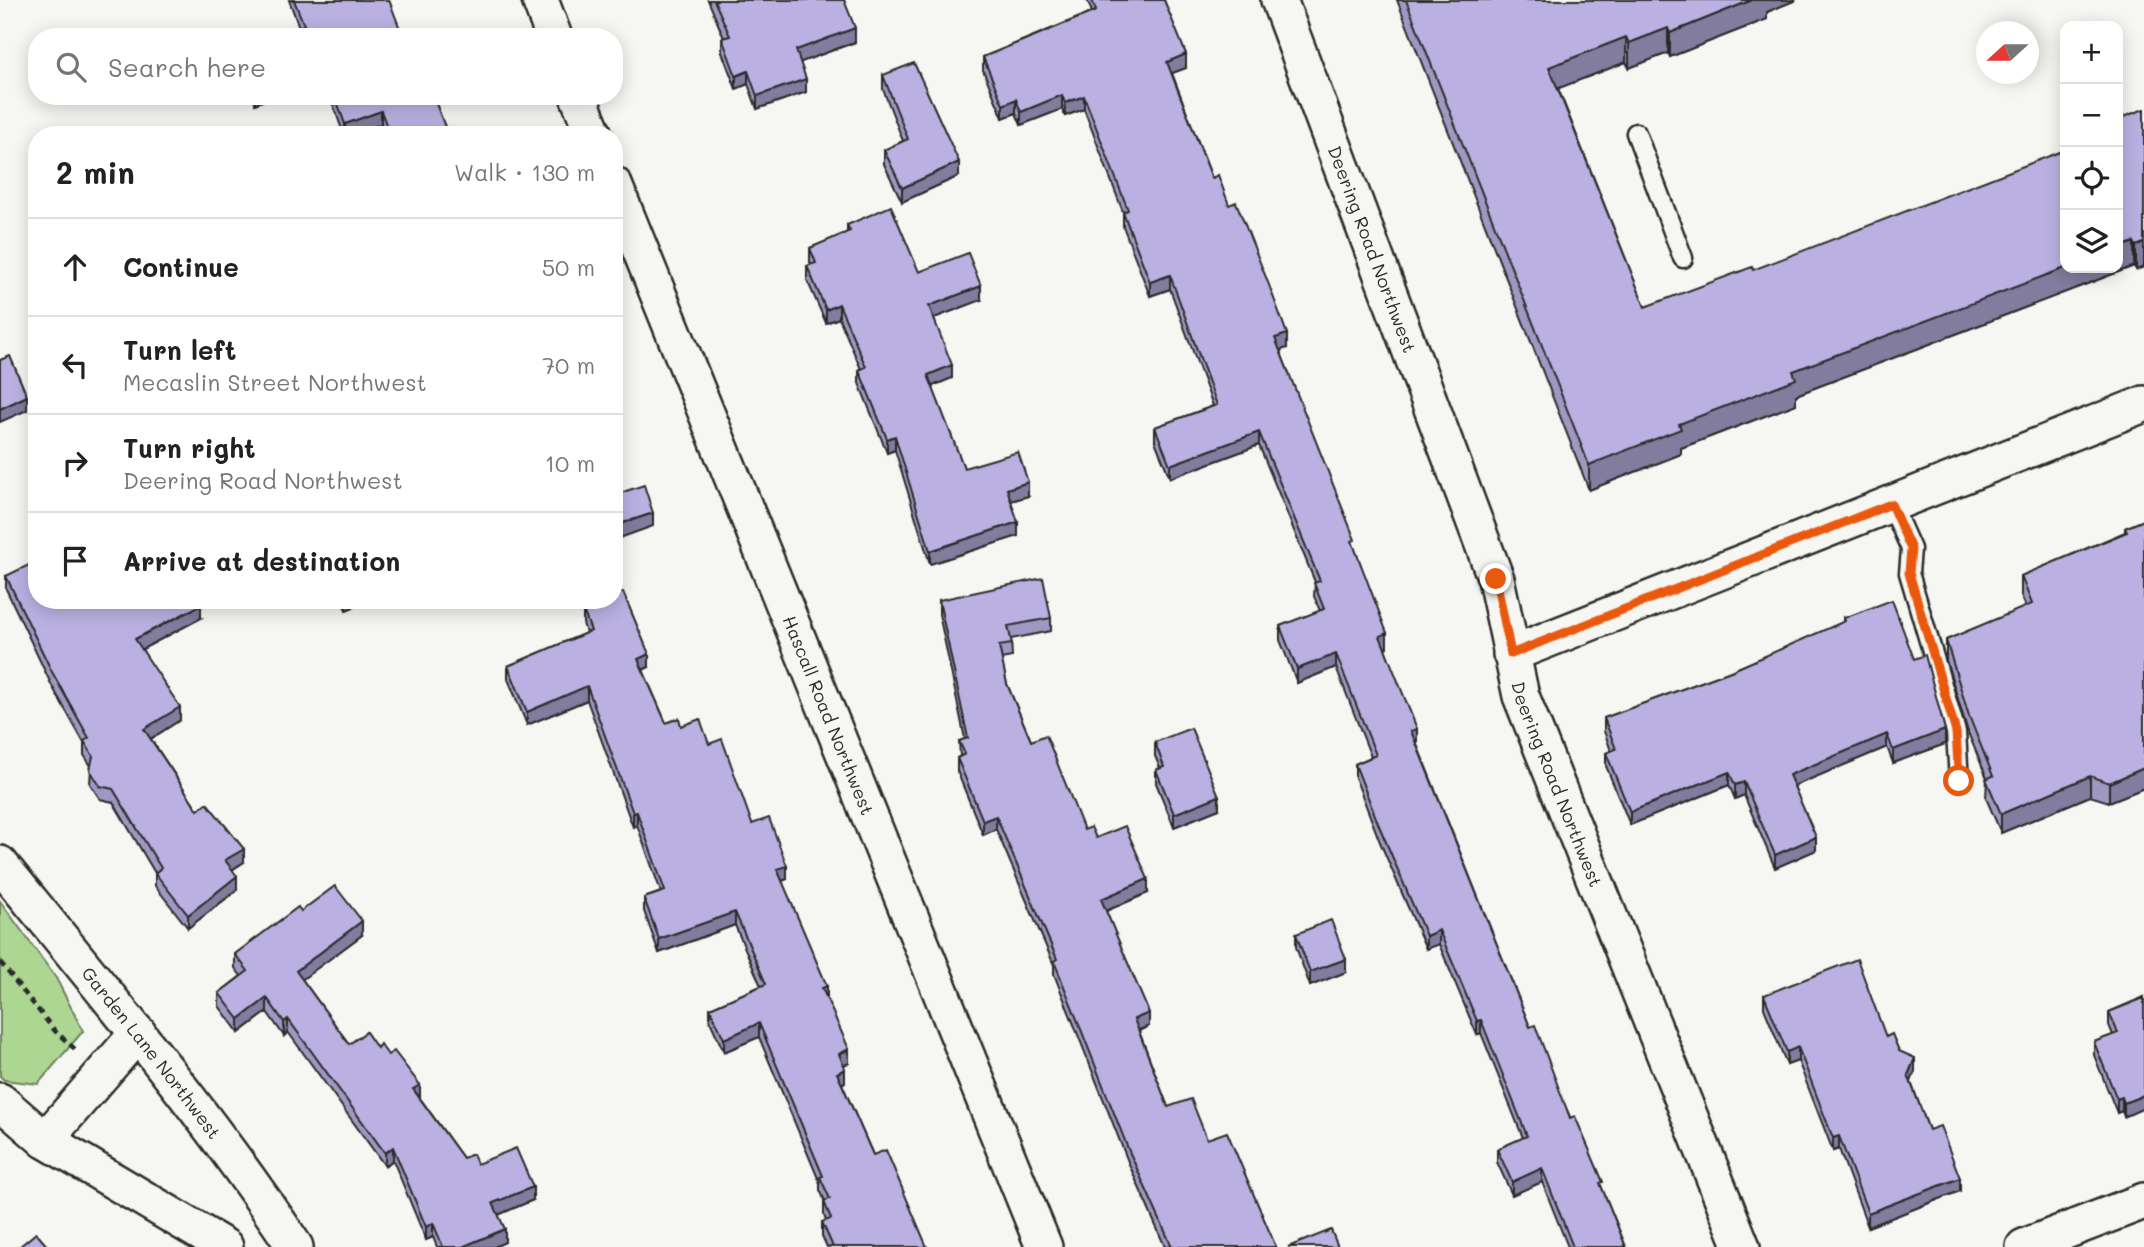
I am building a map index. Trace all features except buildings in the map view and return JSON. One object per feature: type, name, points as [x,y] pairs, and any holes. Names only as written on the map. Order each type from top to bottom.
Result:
[{"type":"street","points":[[540,0],[551,28]]},
{"type":"street","name":"Deering Road Northwest","points":[[1279,0],[1496,579],[1521,696],[1742,1247]]},
{"type":"street","points":[[582,105],[591,126]]},
{"type":"street","name":"Hascall Road Northwest","points":[[623,207],[1044,1247]]},
{"type":"street","points":[[1511,654],[2144,404]]},
{"type":"street","name":"Garden Lane Northwest","points":[[0,864],[248,1175],[295,1247]]},
{"type":"street","points":[[45,1140],[138,1034]]},
{"type":"street","points":[[0,1101],[45,1140],[225,1247]]},
{"type":"street","points":[[2024,1247],[2144,1201]]},
{"type":"lane","points":[[1636,134],[1683,258]]},
{"type":"lane","points":[[1891,504],[1911,549],[1909,573],[1956,732],[1959,781]]},
{"type":"path","points":[[0,962],[55,1031]]},
{"type":"green space","points":[[0,901],[56,978],[83,1031],[38,1084],[4,1080],[0,1076]]},
{"type":"route","points":[[1496,579],[1511,654],[1891,504],[1911,549],[1909,573],[1956,732],[1959,781]]}]
